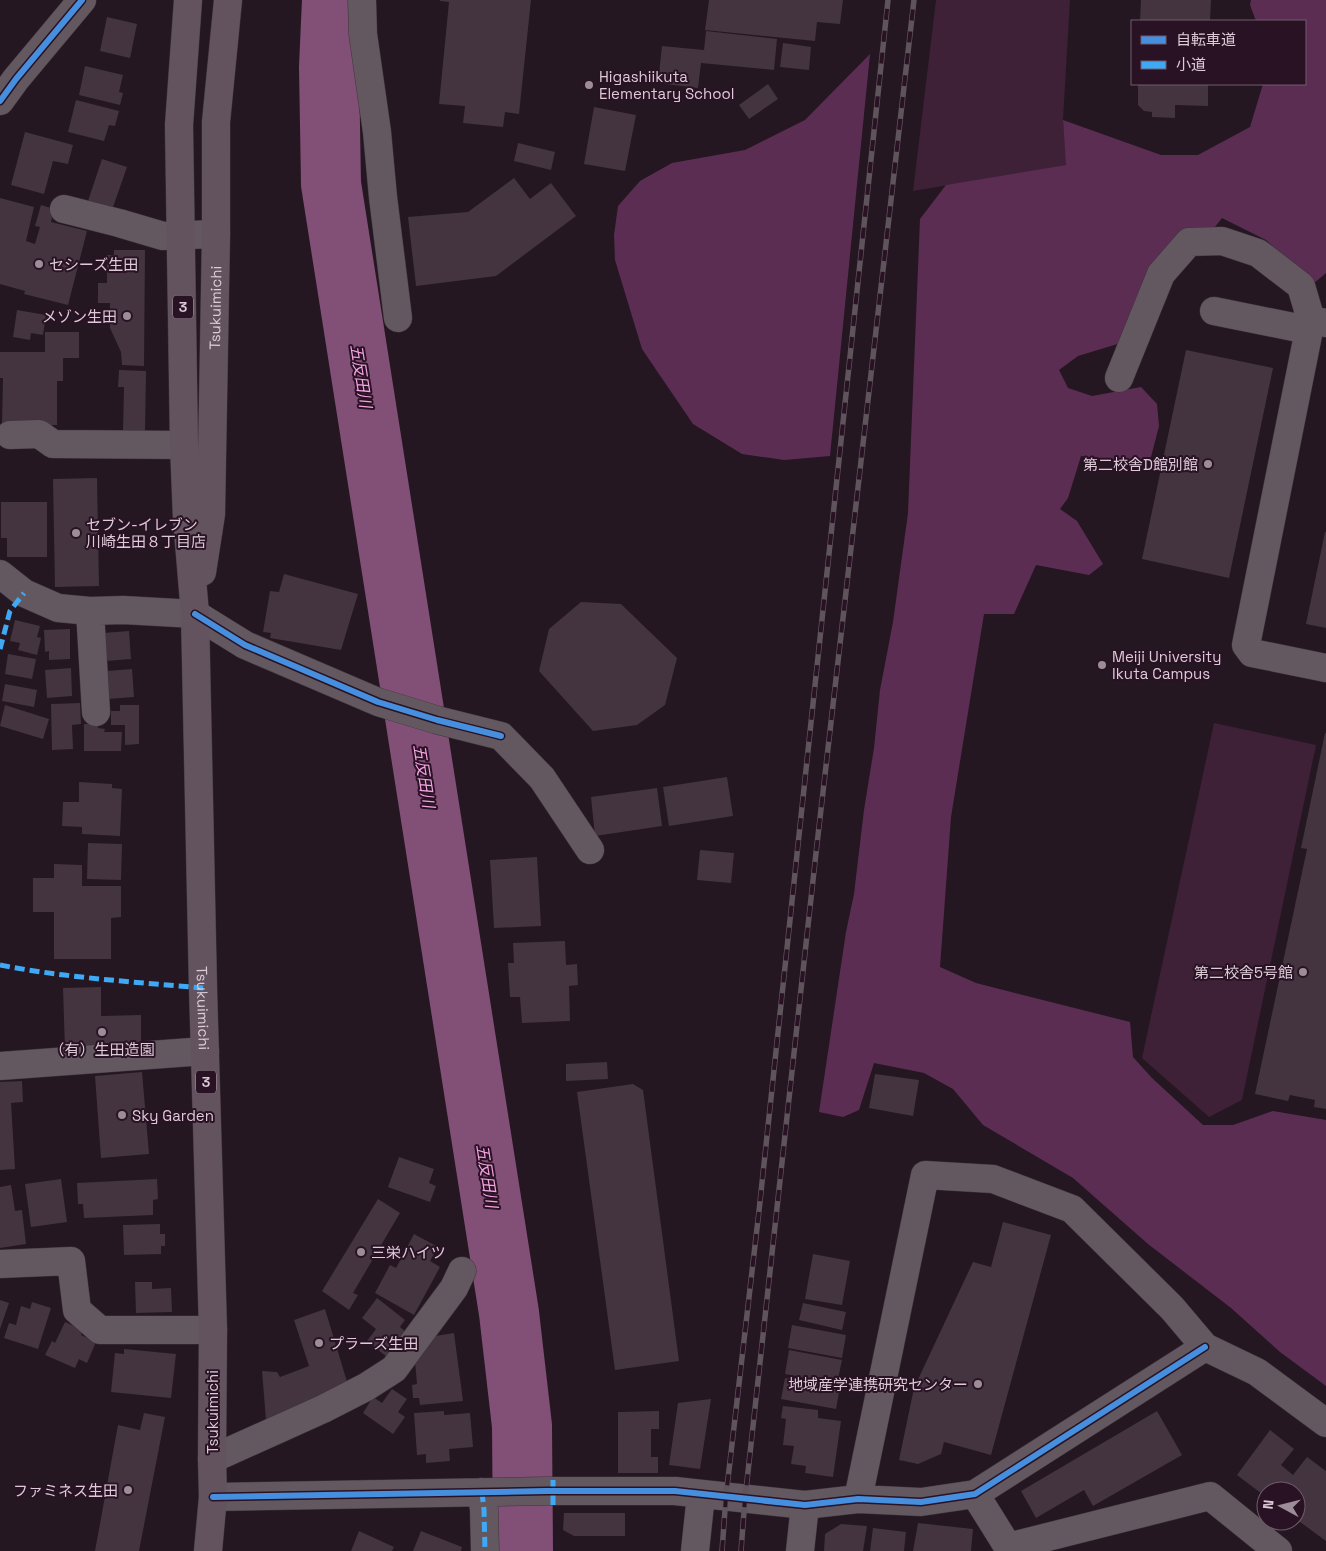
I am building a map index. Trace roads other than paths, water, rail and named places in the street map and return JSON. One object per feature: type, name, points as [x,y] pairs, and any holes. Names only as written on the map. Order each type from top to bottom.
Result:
[{"type":"main road","name":"Tsukuimichi","points":[[188,0],[179,125],[184,445],[187,519],[196,614],[202,988],[206,1051],[213,1330],[212,1459],[214,1496],[208,1551]]},
{"type":"main road","name":"Tsukuimichi","points":[[196,614],[211,514],[216,122],[228,2]]},
{"type":"street","points":[[0,101],[82,0]]},
{"type":"street","points":[[362,0],[363,34],[398,318]]},
{"type":"street","points":[[64,209],[119,222],[163,236],[216,234]]},
{"type":"street","points":[[1119,378],[1161,274],[1189,242],[1222,241],[1258,253],[1301,286],[1315,324],[1246,645],[1252,653],[1326,668]]},
{"type":"street","points":[[1214,311],[1315,324]]},
{"type":"street","points":[[10,435],[39,434],[52,444],[184,445]]},
{"type":"street","points":[[0,574],[24,594],[58,608],[90,611],[123,610],[196,614],[245,644],[378,702],[437,720],[501,736],[542,778],[590,850]]},
{"type":"street","points":[[90,611],[96,712]]},
{"type":"street","points":[[0,1066],[206,1051]]},
{"type":"street","points":[[858,1499],[925,1175],[993,1179],[1072,1209],[1172,1308],[1205,1347],[1257,1372],[1326,1423]]},
{"type":"street","points":[[0,1264],[71,1262],[77,1310],[100,1330],[213,1330]]},
{"type":"street","points":[[212,1459],[323,1409],[366,1387],[394,1369],[454,1288],[462,1271]]},
{"type":"street","points":[[214,1496],[675,1491],[804,1505],[858,1499],[921,1502],[975,1494],[1205,1347]]},
{"type":"street","points":[[485,1551],[484,1510],[490,1492]]},
{"type":"street","points":[[975,1494],[1008,1547],[1210,1496],[1278,1551]]},
{"type":"street","points":[[695,1551],[701,1495]]},
{"type":"street","points":[[800,1551],[804,1505]]},
{"type":"waterway","name":"五反田川","points":[[332,0],[329,67],[331,184],[509,1313],[522,1426],[523,1551]]},
{"type":"railway","points":[[722,1551],[726,1496],[759,1211],[888,0]]},
{"type":"railway","points":[[741,1551],[745,1499],[816,853],[914,0]]},
{"type":"place","name":"Higashiikuta Elementary School","points":[[589,85]]},
{"type":"place","name":"セシーズ生田","points":[[39,264]]},
{"type":"place","name":"メゾン生田","points":[[127,316]]},
{"type":"place","name":"第二校舎D館別館","points":[[1208,464]]},
{"type":"place","name":"セブン-イレブン 川崎生田８丁目店","points":[[76,533]]},
{"type":"place","name":"Meiji University Ikuta Campus","points":[[1102,665]]},
{"type":"place","name":"第二校舎5号館","points":[[1303,972]]},
{"type":"place","name":"（有）生田造園","points":[[102,1032]]},
{"type":"place","name":"Sky Garden","points":[[122,1115]]},
{"type":"place","name":"三栄ハイツ","points":[[361,1252]]},
{"type":"place","name":"プラーズ生田","points":[[319,1343]]},
{"type":"place","name":"地域産学連携研究センター","points":[[978,1384]]},
{"type":"place","name":"ファミネス生田","points":[[128,1490]]}]
